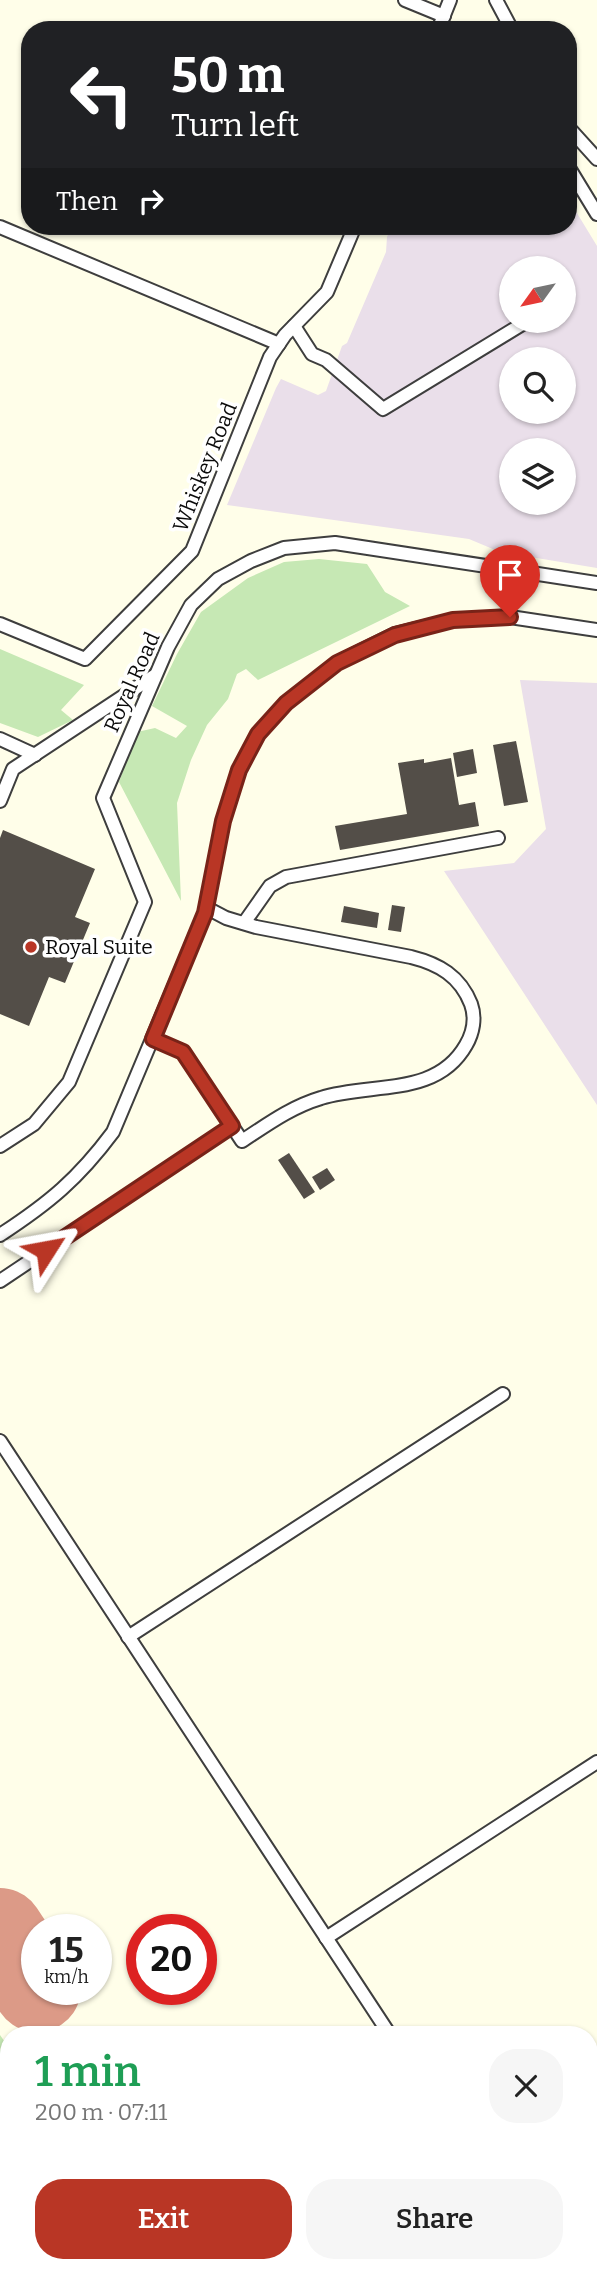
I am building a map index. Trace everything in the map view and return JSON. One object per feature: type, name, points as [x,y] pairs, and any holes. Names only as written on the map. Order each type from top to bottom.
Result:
[{"type":"lane","points":[[405,0],[444,16]]},
{"type":"lane","points":[[442,21],[450,0]]},
{"type":"lane","points":[[496,0],[507,21]]},
{"type":"lane","points":[[577,137],[597,159]]},
{"type":"lane","points":[[577,181],[597,214]]},
{"type":"lane","points":[[581,188],[597,195]]},
{"type":"lane","points":[[0,227],[279,344]]},
{"type":"lane","name":"Whiskey Road","points":[[0,624],[85,660],[192,551],[270,357],[327,292],[351,235]]},
{"type":"lane","points":[[294,327],[312,354],[326,360],[383,409],[508,333]]},
{"type":"lane","name":"Royal Road","points":[[0,1146],[34,1124],[69,1082],[145,902],[103,798],[154,676],[191,605],[209,587],[251,561],[284,548],[335,543],[597,583]]},
{"type":"lane","points":[[0,1236],[61,1192],[90,1162],[113,1132],[207,908],[223,821],[239,770],[258,734],[286,703],[337,663],[395,635],[453,620],[510,617],[597,630]]},
{"type":"lane","points":[[0,801],[13,769],[154,676]]},
{"type":"lane","points":[[0,739],[35,755]]},
{"type":"lane","points":[[244,923],[261,896],[277,880],[498,838]]},
{"type":"lane","points":[[153,1039],[183,1052],[242,1141],[288,1111],[313,1100],[337,1093],[419,1082],[437,1074],[461,1054],[470,1039],[474,1023],[467,994],[458,981],[436,965],[411,957],[244,923],[207,908]]},
{"type":"lane","points":[[0,1281],[232,1126]]},
{"type":"lane","points":[[128,1637],[503,1394]]},
{"type":"lane","points":[[0,1441],[384,2026]]},
{"type":"lane","points":[[326,1938],[597,1762]]},
{"type":"shaded area","points":[[577,213],[597,246],[597,568],[500,552],[469,539],[227,505],[281,379],[318,395],[326,391],[342,346],[347,343],[386,252],[388,235],[577,235]]},
{"type":"shaded area","points":[[520,680],[597,683],[597,1105],[444,871],[514,863],[546,829]]},
{"type":"green space","points":[[319,559],[367,564],[385,592],[410,606],[258,680],[246,669],[237,674],[228,699],[207,725],[191,760],[177,803],[181,901],[119,782],[137,732],[155,728],[176,738],[187,726],[152,706],[201,612],[248,578],[284,562]]},
{"type":"green space","points":[[0,649],[84,685],[61,710],[73,720],[38,737],[0,723]]},
{"type":"building","points":[[516,741],[528,802],[504,806],[493,745]]},
{"type":"building","points":[[473,749],[477,773],[457,777],[453,753]]},
{"type":"building","points":[[451,758],[459,805],[475,802],[479,826],[340,850],[335,826],[407,814],[398,763],[424,759],[424,763]]},
{"type":"building","name":"Royal Suite","points":[[3,830],[95,869],[75,917],[90,923],[65,983],[49,977],[29,1026],[0,1014],[0,838]]},
{"type":"building","points":[[392,905],[405,907],[401,932],[388,930]]},
{"type":"building","points":[[344,906],[379,913],[377,928],[341,922]]},
{"type":"building","points":[[289,1153],[315,1192],[304,1199],[278,1160]]},
{"type":"building","points":[[327,1168],[335,1180],[320,1190],[312,1177]]},
{"type":"taxiway","points":[[0,1932],[21,1964]]},
{"type":"place","name":"Royal Suite","points":[[31,947]]},
{"type":"route","points":[[46,1250],[232,1126],[183,1052],[153,1039],[205,913],[223,821],[239,770],[258,734],[286,703],[337,663],[395,635],[453,620],[510,617]]}]
